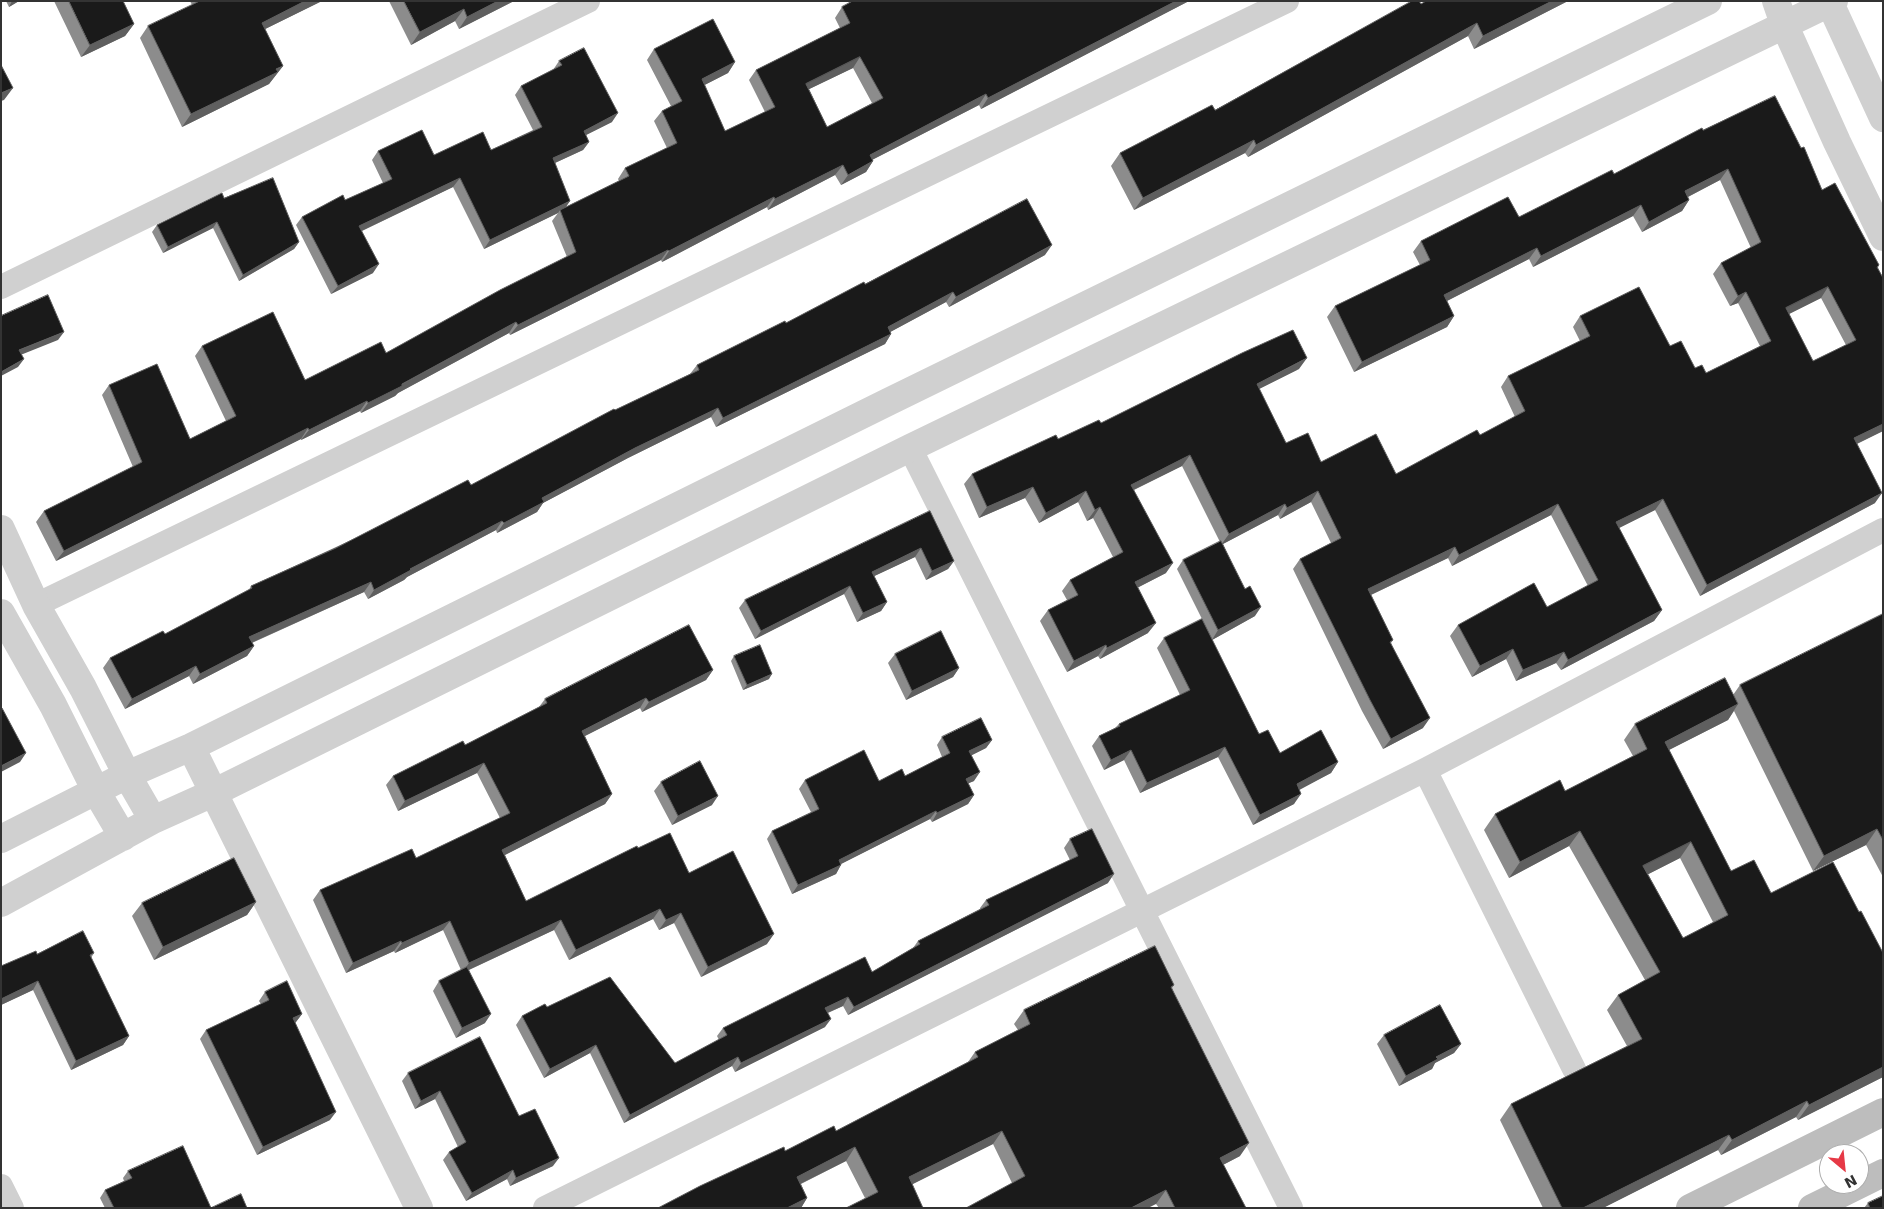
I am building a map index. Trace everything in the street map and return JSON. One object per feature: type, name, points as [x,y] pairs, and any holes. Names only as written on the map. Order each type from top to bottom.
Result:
[{"type":"main road","points":[[1690,1208],[1883,1112]]},
{"type":"main road","points":[[1812,1208],[1883,1173]]},
{"type":"street","points":[[1,286],[588,1]]},
{"type":"street","points":[[36,605],[1287,1]]},
{"type":"street","points":[[1,839],[127,775],[192,747],[888,402],[1708,1]]},
{"type":"street","points":[[1,903],[153,820],[213,793],[910,448],[1780,13],[1831,2],[1883,118]]},
{"type":"street","points":[[1780,13],[1837,142],[1883,237]]},
{"type":"street","points":[[910,448],[1143,909],[1291,1208]]},
{"type":"street","points":[[1,529],[36,605],[83,688],[127,775],[153,820]]},
{"type":"street","points":[[545,1208],[1425,770],[1883,530]]},
{"type":"street","points":[[1,613],[53,705],[96,791],[122,837]]},
{"type":"street","points":[[192,747],[419,1208]]},
{"type":"street","points":[[1425,770],[1574,1069]]},
{"type":"street","points":[[1,1186],[12,1208]]},
{"type":"building","points":[[69,1],[123,1],[134,24],[90,45]]},
{"type":"building","points":[[200,1],[305,1],[262,23],[283,66],[276,69],[278,72],[191,114],[148,26]]},
{"type":"building","points":[[404,1],[498,1],[467,17],[464,9],[420,32]]},
{"type":"building","points":[[853,1],[1176,1],[988,98],[986,94],[870,155],[873,161],[848,175],[843,165],[775,199],[774,197],[518,325],[516,322],[402,384],[402,386],[309,430],[308,428],[64,551],[44,511],[142,462],[109,385],[157,364],[190,439],[236,416],[202,346],[273,312],[305,380],[381,342],[386,353],[500,290],[576,252],[560,210],[629,176],[625,168],[677,143],[662,111],[682,101],[654,49],[713,19],[735,62],[702,79],[725,131],[775,107],[756,70],[850,23],[842,7]],"holes":[[[860,57],[883,98],[827,127],[806,84]]]},
{"type":"building","points":[[1412,1],[1419,1],[1421,4],[1426,1],[1552,1],[1483,36],[1477,23],[1256,145],[1254,140],[1143,198],[1120,153],[1212,105],[1215,110]]},
{"type":"building","points":[[584,48],[618,113],[584,131],[589,142],[553,158],[570,201],[490,240],[460,178],[359,226],[379,264],[338,286],[302,217],[343,195],[345,200],[392,179],[378,151],[422,130],[434,155],[483,132],[491,150],[542,127],[521,86],[562,65],[559,61]]},
{"type":"building","points":[[1,65],[13,88],[1,93]]},
{"type":"building","points":[[1775,96],[1801,148],[1804,147],[1822,190],[1835,183],[1879,265],[1877,267],[1883,278],[1883,424],[1854,438],[1882,493],[1707,585],[1663,499],[1616,522],[1662,610],[1568,660],[1564,652],[1523,670],[1513,649],[1480,666],[1458,625],[1534,583],[1547,607],[1598,580],[1558,504],[1459,555],[1455,547],[1368,589],[1393,640],[1390,642],[1430,718],[1391,739],[1300,559],[1341,538],[1318,491],[1287,508],[1285,504],[1229,534],[1190,455],[1131,485],[1173,563],[1135,582],[1156,623],[1107,648],[1106,645],[1074,661],[1048,610],[1078,595],[1070,580],[1123,552],[1100,507],[1095,510],[1086,491],[1046,513],[1033,487],[987,507],[972,474],[1056,435],[1058,439],[1099,420],[1101,423],[1242,353],[1293,330],[1307,358],[1257,384],[1286,443],[1308,433],[1321,462],[1376,434],[1396,474],[1477,430],[1480,435],[1525,411],[1508,376],[1590,336],[1580,316],[1639,287],[1670,346],[1681,341],[1695,368],[1702,365],[1706,373],[1771,341],[1746,292],[1738,296],[1721,263],[1761,242],[1728,169],[1685,191],[1689,200],[1649,222],[1641,205],[1541,256],[1537,248],[1444,295],[1454,316],[1362,362],[1335,306],[1430,260],[1421,241],[1508,197],[1519,217],[1612,170],[1614,174],[1702,128],[1703,130]],"holes":[[[1828,287],[1856,340],[1813,361],[1786,308]]]},
{"type":"building","points":[[273,178],[299,242],[243,275],[217,222],[168,247],[157,225],[222,193],[224,198]]},
{"type":"building","points":[[1027,199],[1052,245],[956,297],[953,292],[888,327],[891,334],[723,418],[718,408],[635,448],[542,498],[544,502],[504,523],[502,521],[374,590],[371,582],[249,637],[254,646],[200,674],[196,666],[132,699],[110,658],[163,631],[165,634],[252,588],[251,586],[336,548],[468,480],[471,485],[614,409],[699,370],[697,365],[785,321],[786,323],[864,282],[865,284]]},
{"type":"building","points":[[48,295],[64,332],[19,350],[24,359],[1,372],[1,316]]},
{"type":"building","points":[[930,511],[954,561],[932,571],[921,548],[872,572],[887,602],[863,613],[850,586],[761,631],[745,600]]},
{"type":"building","points":[[1221,541],[1245,589],[1250,586],[1261,607],[1218,630],[1183,560]]},
{"type":"building","points":[[1883,614],[1883,840],[1877,829],[1824,856],[1740,685]]},
{"type":"building","points":[[1202,619],[1259,734],[1268,730],[1280,753],[1321,730],[1338,762],[1297,784],[1301,794],[1260,815],[1225,747],[1147,783],[1131,750],[1111,760],[1099,736],[1120,726],[1119,724],[1190,690],[1164,638]]},
{"type":"building","points":[[689,625],[713,670],[649,702],[646,698],[582,731],[612,794],[502,850],[526,901],[637,846],[638,848],[670,833],[689,873],[733,851],[774,934],[708,967],[681,913],[666,920],[660,909],[576,950],[561,920],[469,963],[450,921],[353,963],[320,890],[412,849],[416,858],[510,813],[484,763],[405,801],[393,776],[463,741],[465,745],[547,703],[545,699]]},
{"type":"building","points":[[941,631],[959,668],[912,691],[895,654]]},
{"type":"building","points":[[760,645],[772,674],[747,685],[734,656]]},
{"type":"building","points":[[1725,678],[1738,704],[1665,742],[1731,871],[1754,860],[1771,893],[1833,862],[1883,953],[1883,1067],[1809,1105],[1807,1101],[1732,1140],[1729,1135],[1583,1208],[1562,1208],[1511,1104],[1642,1039],[1618,995],[1660,972],[1580,831],[1520,862],[1495,814],[1560,780],[1565,791],[1647,749],[1635,724]],"holes":[[[1691,842],[1728,915],[1683,938],[1643,866]]]},
{"type":"building","points":[[1,708],[26,753],[1,766]]},
{"type":"building","points":[[981,718],[992,740],[969,751],[980,772],[966,779],[974,795],[937,813],[936,811],[839,860],[841,865],[798,885],[772,831],[819,809],[805,780],[864,750],[879,781],[902,769],[905,776],[950,753],[942,737]]},
{"type":"building","points":[[700,761],[718,796],[678,816],[661,782]]},
{"type":"building","points":[[1092,829],[1114,874],[854,1007],[848,997],[825,1008],[831,1019],[741,1063],[738,1057],[630,1115],[596,1045],[550,1069],[522,1016],[545,1004],[547,1007],[610,977],[675,1063],[727,1035],[723,1028],[865,957],[872,972],[920,944],[918,941],[989,905],[986,900],[1078,856],[1070,839]]},
{"type":"building","points":[[234,858],[256,902],[163,947],[142,903]]},
{"type":"building","points":[[83,931],[94,953],[90,955],[129,1036],[76,1061],[38,981],[1,999],[1,966],[36,951],[37,954]]},
{"type":"building","points":[[1155,946],[1174,985],[1171,987],[1249,1143],[1220,1158],[1246,1208],[1175,1208],[1166,1190],[1131,1208],[966,1208],[1025,1176],[1002,1131],[909,1177],[923,1208],[846,1208],[878,1192],[855,1147],[797,1177],[807,1198],[787,1208],[658,1208],[700,1186],[784,1147],[785,1151],[834,1126],[836,1131],[978,1057],[975,1052],[1030,1024],[1024,1010]]},
{"type":"building","points":[[467,967],[491,1014],[462,1028],[439,981]]},
{"type":"building","points":[[287,981],[302,1014],[293,1018],[336,1112],[263,1147],[206,1030],[269,1000],[265,992]]},
{"type":"building","points":[[1440,1005],[1461,1044],[1406,1076],[1384,1035]]},
{"type":"building","points":[[480,1037],[519,1116],[535,1109],[559,1158],[516,1178],[513,1170],[472,1193],[449,1152],[466,1142],[440,1091],[421,1101],[408,1073]]},
{"type":"building","points":[[183,1146],[211,1208],[114,1208],[105,1190],[132,1178],[128,1171]]},
{"type":"building","points":[[241,1194],[247,1208],[211,1208]]},
{"type":"building","points":[[1883,1196],[1883,1208],[1870,1208],[1868,1203]]}]
